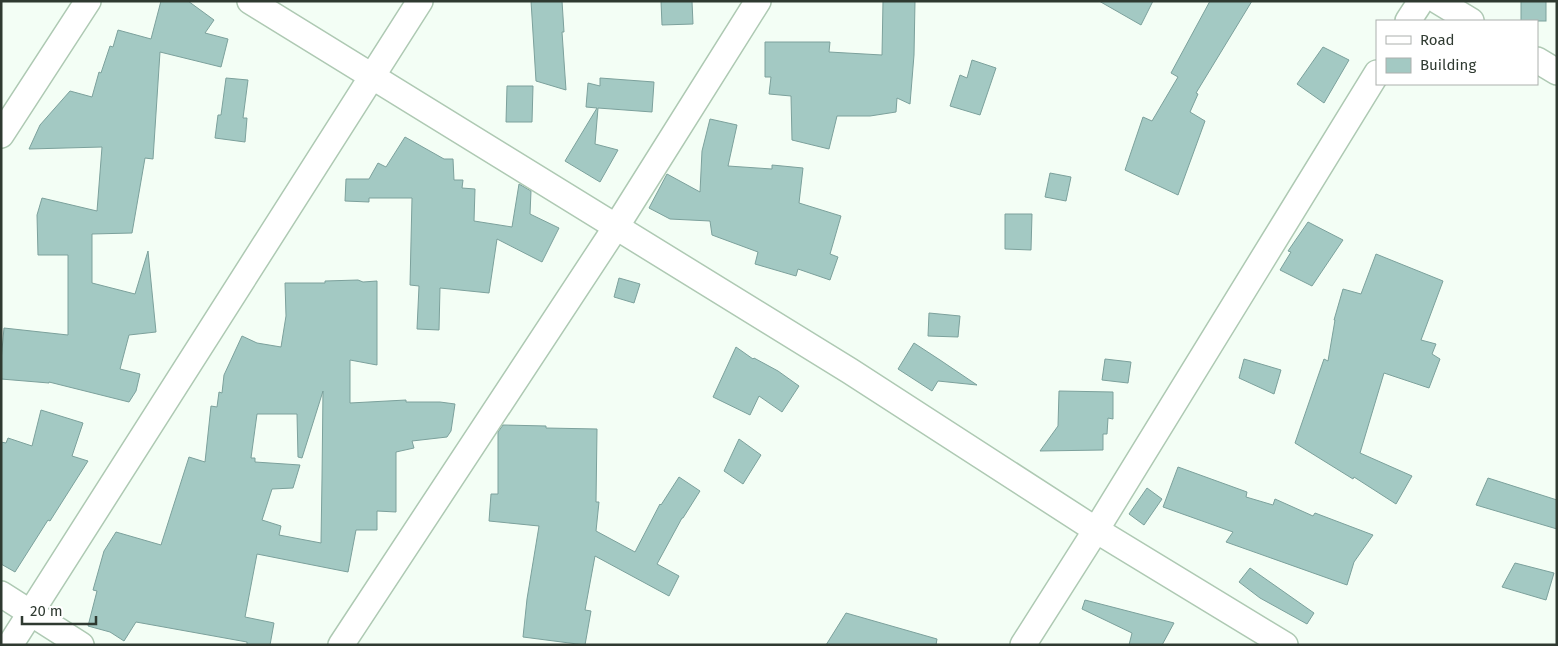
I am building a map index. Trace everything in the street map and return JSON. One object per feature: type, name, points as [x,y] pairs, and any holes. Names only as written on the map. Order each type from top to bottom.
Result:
[{"type":"street","points":[[1,135],[88,1]]},
{"type":"street","points":[[250,1],[372,78],[850,371],[1096,530],[1285,645]]},
{"type":"street","points":[[10,645],[420,1]]},
{"type":"street","points":[[341,645],[616,227],[758,1]]},
{"type":"street","points":[[1409,20],[1421,1]]},
{"type":"street","points":[[1438,1],[1469,20]]},
{"type":"street","points":[[1538,61],[1557,72]]},
{"type":"street","points":[[1023,645],[1096,530],[1376,75]]},
{"type":"street","points":[[1,594],[81,645]]},
{"type":"building","points":[[161,1],[188,1],[214,20],[205,33],[228,39],[221,67],[160,52],[153,159],[145,158],[132,233],[92,234],[92,283],[135,294],[148,251],[156,332],[129,335],[120,369],[140,374],[136,391],[129,402],[49,382],[1,379],[4,328],[68,335],[68,255],[38,255],[37,215],[42,198],[97,211],[102,147],[29,149],[40,125],[70,91],[92,97],[99,72],[101,73],[110,46],[113,47],[118,30],[151,39]]},
{"type":"building","points":[[531,1],[562,1],[566,90],[536,81]]},
{"type":"building","points":[[661,1],[692,1],[693,24],[662,25]]},
{"type":"building","points":[[883,1],[915,1],[914,55],[910,104],[897,98],[896,112],[870,116],[837,116],[829,149],[792,140],[791,96],[769,94],[771,77],[765,77],[765,42],[830,42],[829,52],[882,55]]},
{"type":"building","points":[[1099,1],[1153,1],[1141,25]]},
{"type":"building","points":[[1210,1],[1252,1],[1196,93],[1198,94],[1190,112],[1205,121],[1178,195],[1125,170],[1143,117],[1152,121],[1178,77],[1171,73]]},
{"type":"building","points":[[1521,1],[1546,1],[1546,21],[1521,20]]},
{"type":"building","points":[[1323,47],[1349,60],[1324,103],[1297,84]]},
{"type":"building","points":[[972,60],[996,68],[980,115],[950,106],[960,75],[967,78]]},
{"type":"building","points":[[226,78],[248,80],[243,118],[247,118],[245,142],[215,138],[218,115],[221,115]]},
{"type":"building","points":[[600,78],[654,82],[652,112],[598,108],[595,144],[618,150],[600,182],[565,161],[597,108],[586,107],[588,83],[600,86]]},
{"type":"building","points":[[507,86],[533,86],[532,122],[506,122]]},
{"type":"building","points":[[710,119],[737,125],[728,166],[772,169],[772,165],[803,168],[799,203],[841,216],[830,254],[838,257],[830,280],[798,269],[796,276],[755,264],[758,252],[712,235],[710,221],[670,219],[649,208],[667,174],[700,192],[702,151]]},
{"type":"building","points":[[405,137],[444,159],[453,159],[454,180],[463,180],[462,188],[475,189],[474,221],[512,227],[519,184],[531,191],[530,214],[559,228],[542,262],[497,239],[489,293],[440,288],[439,330],[417,329],[419,286],[410,285],[412,198],[369,198],[369,202],[345,201],[346,179],[369,179],[378,163],[386,167]]},
{"type":"building","points":[[1050,173],[1071,177],[1066,201],[1045,197]]},
{"type":"building","points":[[1005,214],[1032,214],[1031,250],[1005,249]]},
{"type":"building","points":[[1308,222],[1343,240],[1312,286],[1280,270],[1291,252],[1288,251]]},
{"type":"building","points":[[1376,254],[1443,281],[1421,340],[1436,344],[1432,354],[1440,359],[1429,388],[1384,373],[1360,453],[1412,476],[1396,504],[1295,443],[1324,359],[1328,361],[1334,320],[1343,289],[1361,294]]},
{"type":"building","points":[[619,278],[640,284],[634,303],[614,297]]},
{"type":"building","points":[[325,281],[377,281],[377,365],[350,360],[350,403],[406,400],[406,402],[455,404],[451,431],[447,437],[412,441],[414,448],[396,452],[396,512],[377,511],[377,530],[356,530],[348,572],[257,554],[245,617],[274,623],[270,645],[247,645],[247,642],[136,622],[124,641],[110,632],[88,626],[97,591],[93,590],[104,551],[116,532],[161,545],[189,457],[205,462],[211,406],[217,407],[219,392],[222,393],[224,375],[242,336],[257,343],[281,347],[286,316],[285,283],[325,283]],"holes":[[[323,391],[321,543],[279,535],[281,526],[262,520],[272,489],[293,488],[300,465],[255,462],[255,458],[251,458],[257,414],[297,414],[298,457],[302,458]]]},
{"type":"building","points":[[929,313],[960,316],[958,337],[928,336]]},
{"type":"building","points":[[914,343],[977,385],[938,381],[932,391],[898,369]]},
{"type":"building","points":[[736,347],[753,359],[778,371],[799,386],[782,412],[759,396],[750,415],[713,397]]},
{"type":"building","points":[[1105,359],[1131,362],[1128,383],[1102,380]]},
{"type":"building","points":[[1244,359],[1281,370],[1274,394],[1239,378]]},
{"type":"building","points":[[1059,391],[1113,392],[1113,419],[1108,418],[1107,434],[1103,434],[1103,450],[1040,451],[1058,426]]},
{"type":"building","points":[[41,410],[83,423],[72,456],[88,461],[15,572],[1,564],[1,442],[6,443],[8,438],[32,446]]},
{"type":"building","points":[[503,425],[597,429],[596,502],[599,502],[596,531],[635,552],[660,504],[679,477],[700,491],[682,518],[657,564],[679,576],[669,596],[595,556],[585,610],[591,611],[585,645],[523,637],[539,526],[489,521],[491,494],[498,494],[498,432]]},
{"type":"building","points":[[739,439],[761,455],[743,484],[724,471]]},
{"type":"building","points":[[1178,467],[1247,492],[1246,497],[1273,505],[1275,499],[1313,516],[1315,513],[1373,535],[1354,562],[1347,585],[1226,542],[1233,532],[1163,507]]},
{"type":"building","points":[[1488,478],[1557,500],[1557,529],[1476,505]]},
{"type":"building","points":[[1147,488],[1162,499],[1144,525],[1129,514]]},
{"type":"building","points":[[1515,563],[1554,573],[1546,600],[1502,587]]},
{"type":"building","points":[[1250,568],[1314,613],[1307,624],[1260,598],[1239,582]]},
{"type":"building","points":[[1085,600],[1174,623],[1162,645],[1129,645],[1132,633],[1082,609]]},
{"type":"building","points":[[846,613],[937,639],[936,645],[826,645]]}]
